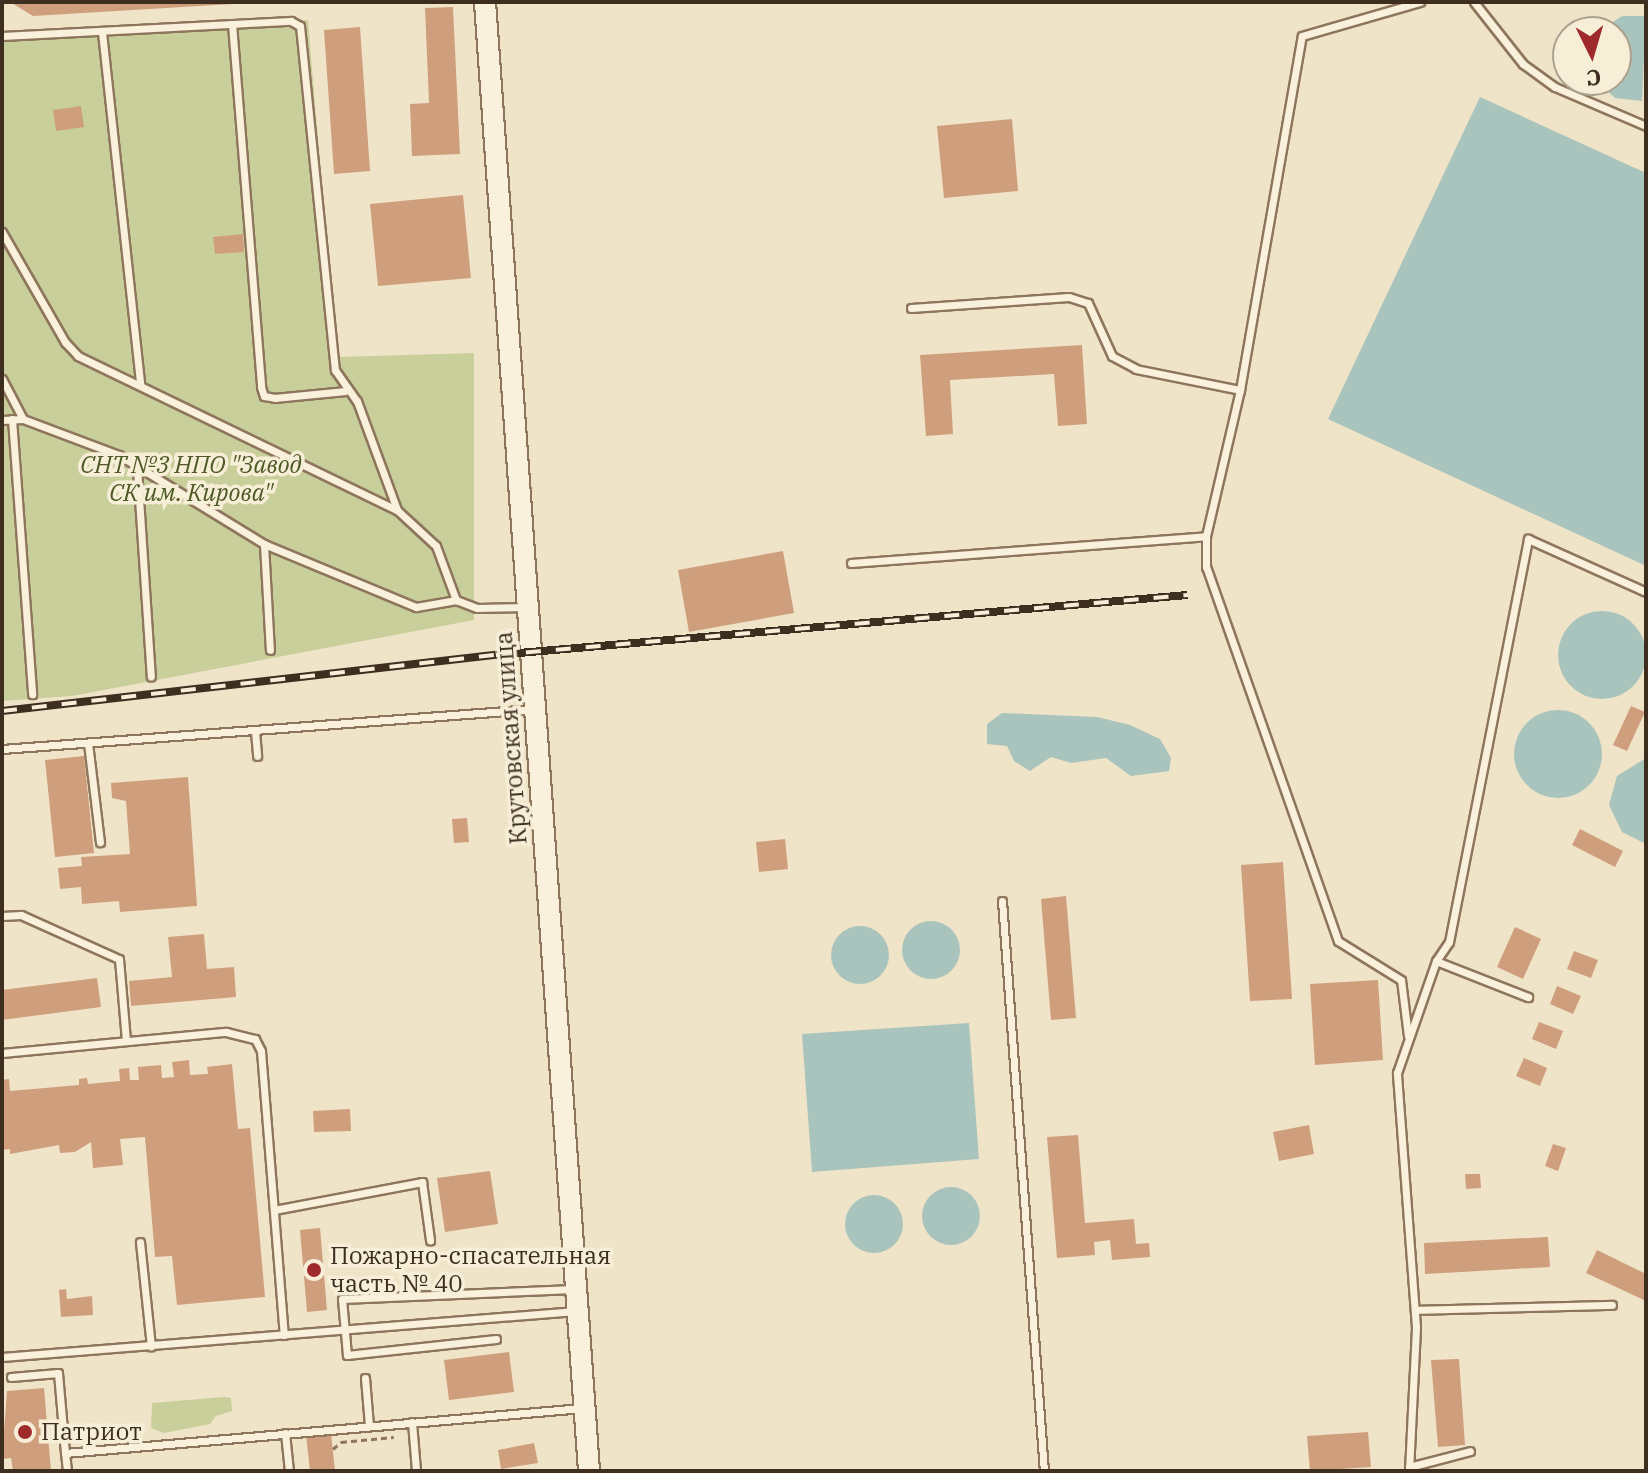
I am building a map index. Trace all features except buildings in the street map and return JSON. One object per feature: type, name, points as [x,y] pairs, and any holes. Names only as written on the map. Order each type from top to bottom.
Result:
[{"type":"street","name":"Крутовская улица","points":[[485,2],[589,1471]]},
{"type":"lane","points":[[1408,1036],[1401,980],[1338,941],[1206,567],[1206,536],[1240,390],[1302,36],[1420,2]]},
{"type":"lane","points":[[1474,2],[1523,64],[1555,87],[1646,126]]},
{"type":"lane","points":[[2,36],[291,21],[305,34],[335,370],[345,391],[357,401],[397,510]]},
{"type":"lane","points":[[232,24],[261,387],[264,396],[275,398],[345,391]]},
{"type":"lane","points":[[102,32],[140,384]]},
{"type":"lane","points":[[2,232],[65,342],[78,356],[397,510],[436,546],[456,600]]},
{"type":"lane","points":[[911,308],[1069,297],[1088,303],[1112,356],[1136,369],[1240,390]]},
{"type":"lane","points":[[2,379],[23,419]]},
{"type":"lane","points":[[12,419],[32,694]]},
{"type":"lane","points":[[2,420],[23,419],[137,468],[264,544],[416,607],[456,600],[477,608],[528,607]]},
{"type":"lane","points":[[137,468],[151,677]]},
{"type":"lane","points":[[851,563],[1206,536]]},
{"type":"lane","points":[[1470,1451],[1409,1469],[1415,1310],[1397,1073],[1436,961],[1449,942],[1528,539],[1646,592]]},
{"type":"lane","points":[[264,544],[270,650]]},
{"type":"lane","points":[[2,749],[535,709]]},
{"type":"lane","points":[[255,731],[257,756]]},
{"type":"lane","points":[[88,743],[100,842]]},
{"type":"lane","points":[[1002,901],[1044,1471]]},
{"type":"lane","points":[[2,916],[21,915],[119,959],[126,1041]]},
{"type":"lane","points":[[1436,961],[1528,997]]},
{"type":"lane","points":[[2,1053],[226,1032],[255,1039],[261,1051],[284,1335]]},
{"type":"lane","points":[[274,1210],[422,1182],[430,1240]]},
{"type":"lane","points":[[140,1242],[151,1346]]},
{"type":"lane","points":[[496,1339],[347,1355],[342,1299],[576,1289]]},
{"type":"lane","points":[[1415,1310],[1612,1305]]},
{"type":"lane","points":[[2,1357],[578,1310]]},
{"type":"lane","points":[[11,1377],[58,1373],[67,1471]]},
{"type":"lane","points":[[365,1378],[369,1426]]},
{"type":"lane","points":[[65,1453],[585,1408]]},
{"type":"lane","points":[[412,1422],[416,1471]]},
{"type":"lane","points":[[285,1433],[289,1471]]},
{"type":"path","points":[[333,1449],[341,1442],[413,1435]]},
{"type":"green space","name":"СНТ №3 НПО \"Завод СК им. Кирова\"","points":[[308,20],[336,357],[474,353],[474,620],[72,696],[2,701],[2,40]]},
{"type":"green space","points":[[231,1398],[232,1411],[216,1416],[210,1424],[164,1433],[151,1428],[152,1403]]},
{"type":"water","points":[[1632,16],[1646,16],[1642,101],[1613,96],[1632,96]]},
{"type":"water","points":[[1480,97],[1646,173],[1646,566],[1328,419]]},
{"type":"water","points":[[1602,611],[1619,615],[1633,624],[1642,638],[1646,655],[1642,672],[1633,686],[1619,695],[1602,699],[1585,695],[1571,686],[1562,672],[1558,655],[1562,638],[1571,624],[1585,615]]},
{"type":"water","points":[[1558,710],[1575,714],[1589,723],[1598,737],[1602,754],[1598,771],[1589,785],[1575,794],[1558,798],[1541,794],[1527,785],[1518,771],[1514,754],[1518,737],[1527,723],[1541,714]]},
{"type":"water","points":[[1002,713],[1097,717],[1130,725],[1160,739],[1171,758],[1169,771],[1131,776],[1106,758],[1071,763],[1051,757],[1030,771],[1014,761],[1007,746],[987,744],[987,724]]},
{"type":"water","points":[[1646,758],[1646,844],[1622,832],[1609,805],[1617,776]]},
{"type":"water","points":[[931,921],[952,929],[960,950],[952,971],[931,979],[910,971],[902,950],[910,929]]},
{"type":"water","points":[[860,926],[881,934],[889,955],[881,976],[860,984],[839,976],[831,955],[839,934]]},
{"type":"water","points":[[969,1023],[979,1159],[812,1172],[802,1034]]},
{"type":"water","points":[[951,1187],[972,1195],[980,1216],[972,1237],[951,1245],[930,1237],[922,1216],[930,1195]]},
{"type":"water","points":[[874,1195],[895,1203],[903,1224],[895,1245],[874,1253],[853,1245],[845,1224],[853,1203]]},
{"type":"railway","points":[[2,711],[496,655],[1187,595]]},
{"type":"place","name":"Пожарно-спасательная часть № 40","points":[[314,1270]]},
{"type":"place","name":"Патриот","points":[[25,1432]]}]
